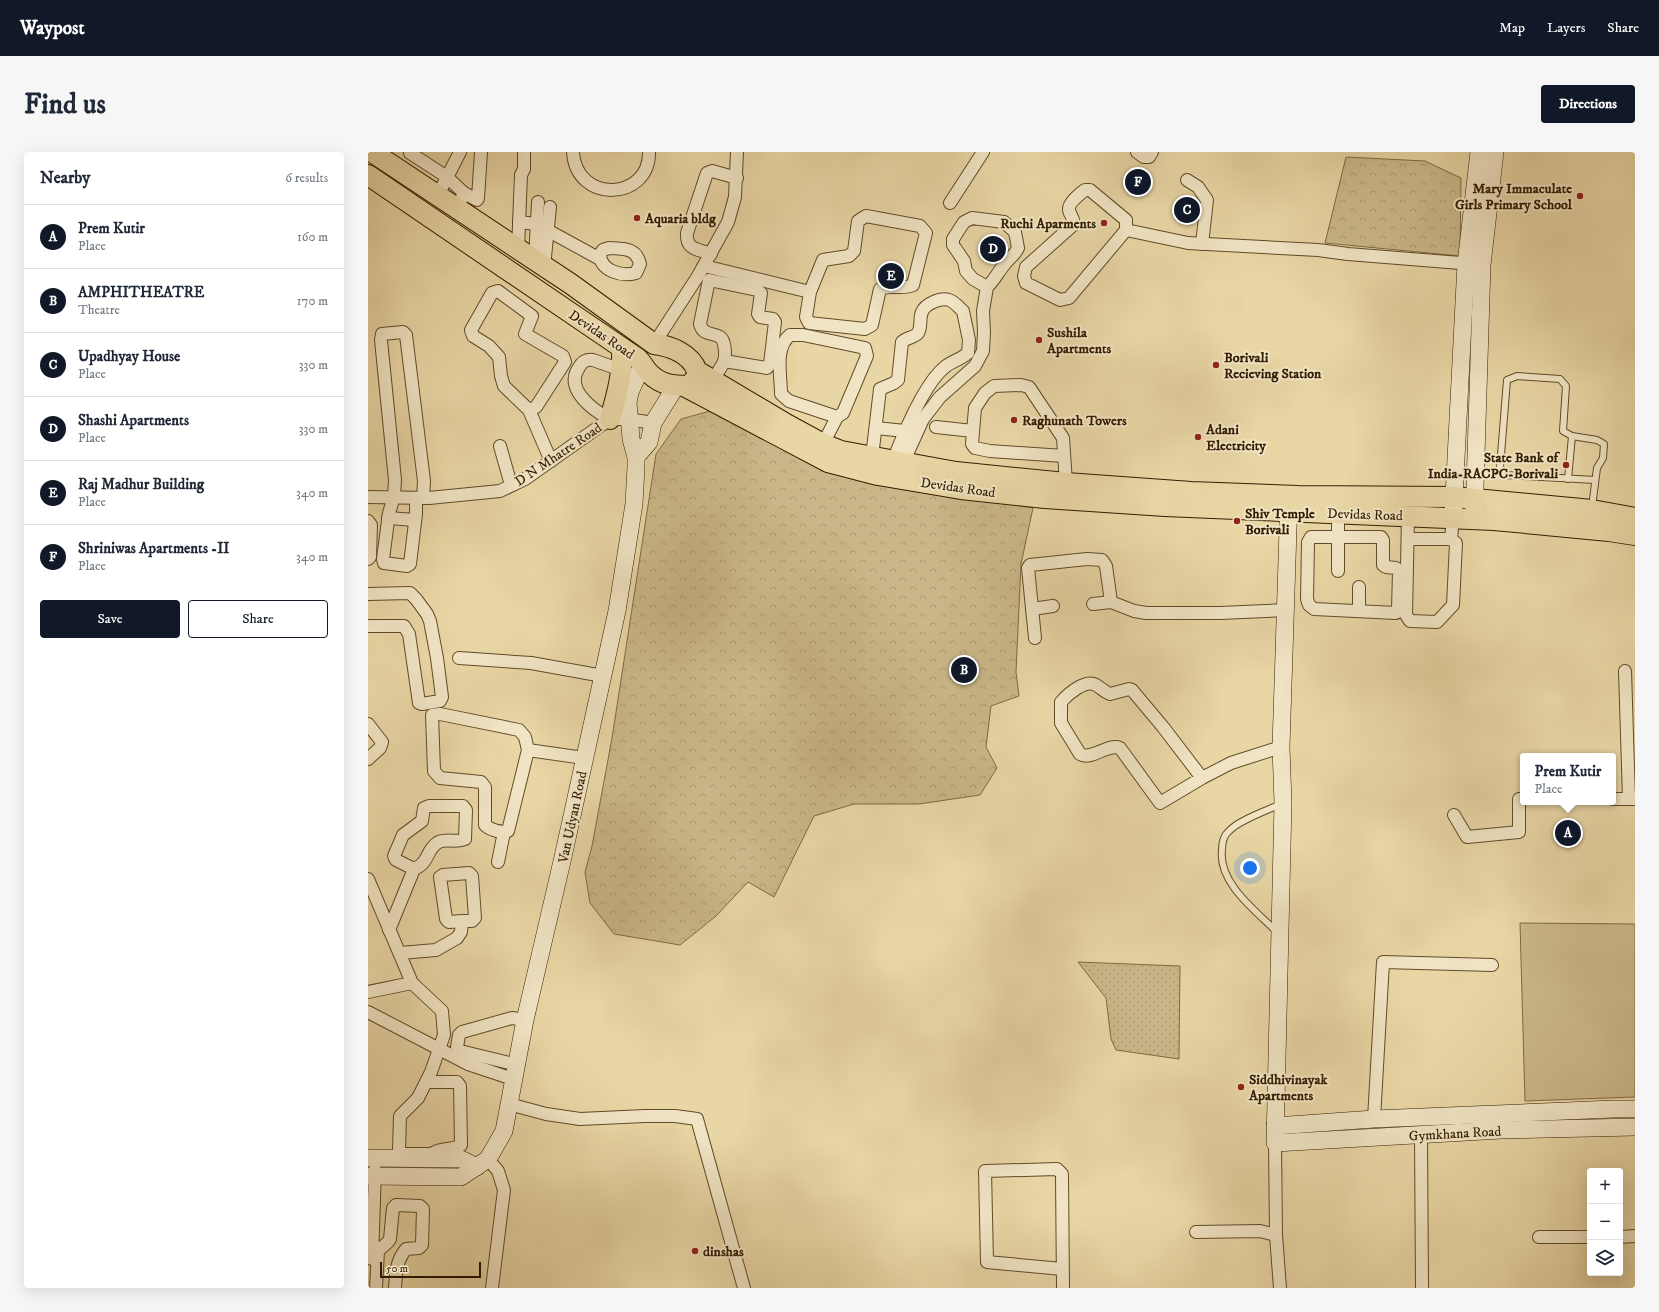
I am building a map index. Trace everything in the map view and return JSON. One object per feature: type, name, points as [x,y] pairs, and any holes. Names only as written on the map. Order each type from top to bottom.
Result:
[{"type":"main road","name":"Devidas Road","points":[[387,159],[438,195],[461,201],[530,257],[654,344],[666,346],[683,354],[694,362],[705,375],[788,425],[823,444],[841,451],[981,476],[1191,492],[1289,503],[1338,513],[1453,517],[1609,530],[1635,535]]},
{"type":"main road","name":"Devidas Road","points":[[368,175],[622,348],[634,370],[648,372],[669,386],[680,386],[828,462],[878,475],[961,489],[1045,498],[1165,506],[1454,497],[1592,510],[1635,518]]},
{"type":"main road","points":[[619,419],[619,391],[650,347],[654,344]]},
{"type":"main road","points":[[680,386],[691,385],[696,378],[705,375]]},
{"type":"street","points":[[387,159],[411,152],[446,177],[461,201],[477,200],[481,152]]},
{"type":"street","points":[[438,195],[460,152]]},
{"type":"street","points":[[524,152],[524,169],[521,175],[530,257]]},
{"type":"street","points":[[574,152],[576,166],[585,180],[598,188],[614,190],[629,186],[641,176],[648,162],[650,152]]},
{"type":"street","points":[[724,361],[724,341],[721,337],[705,333],[701,329],[700,324],[704,274],[710,254],[728,222],[735,197],[737,152]]},
{"type":"street","points":[[950,203],[983,152]]},
{"type":"street","points":[[1137,152],[1144,157],[1149,156],[1152,152]]},
{"type":"street","points":[[1451,540],[1474,264],[1479,152]]},
{"type":"street","points":[[1474,519],[1474,264],[1495,152]]},
{"type":"street","points":[[710,254],[690,247],[687,242],[687,233],[707,173],[712,171],[737,178]]},
{"type":"street","points":[[1186,180],[1198,187],[1207,200],[1202,244]]},
{"type":"street","points":[[1085,190],[1090,190],[1126,220],[1126,230],[1068,298],[1060,300],[1026,283],[1024,276],[1026,267],[1073,225],[1074,220],[1069,210],[1070,205],[1085,190]]},
{"type":"street","points":[[530,257],[527,223],[538,202]]},
{"type":"street","points":[[530,257],[548,230],[550,207]]},
{"type":"street","points":[[866,216],[920,226],[926,233],[913,284],[906,288],[886,286],[880,289],[872,325],[865,329],[809,323],[806,317],[810,292],[823,260],[849,256],[854,251],[858,221],[866,216]]},
{"type":"street","points":[[898,462],[923,419],[940,397],[975,366],[983,351],[983,311],[987,287],[993,282],[1005,263],[1014,255],[1018,248],[1016,232],[1004,222],[972,218],[964,222],[954,238],[953,245],[964,261],[966,271],[973,279],[987,287]]},
{"type":"street","points":[[527,223],[548,230],[600,259]]},
{"type":"street","points":[[1126,230],[1188,243],[1318,250],[1474,264]]},
{"type":"street","points":[[704,274],[810,292]]},
{"type":"street","points":[[654,344],[704,274]]},
{"type":"street","points":[[704,274],[757,290],[761,293],[758,314],[760,317],[773,318],[775,322],[770,364],[767,368],[724,361],[705,375]]},
{"type":"street","points":[[530,410],[536,407],[565,362],[563,356],[525,334],[532,316],[498,291],[492,293],[471,330],[474,336],[488,346],[499,357],[501,376],[504,386],[530,410],[551,461]]},
{"type":"street","points":[[872,457],[880,389],[898,380],[902,342],[920,332],[922,311],[928,305],[939,299],[949,300],[964,311],[969,340],[968,353],[963,358],[947,366],[940,372],[926,392],[905,431],[898,462]]},
{"type":"street","points":[[403,332],[406,335],[424,481],[415,520],[410,564],[407,566],[384,563],[383,559],[388,518],[394,497],[395,480],[381,340],[382,334],[403,332]]},
{"type":"street","points":[[823,444],[837,417],[843,413],[867,356],[865,348],[803,335],[790,335],[782,344],[780,356],[781,394],[789,401],[837,417]]},
{"type":"street","points":[[634,370],[587,359],[581,363],[575,373],[575,384],[583,400],[600,414],[619,419],[653,423]]},
{"type":"street","points":[[1064,456],[990,451],[975,448],[972,444],[975,408],[985,393],[994,386],[1021,385],[1029,387],[1063,438],[1066,483]]},
{"type":"street","points":[[636,457],[649,442],[653,423],[680,386]]},
{"type":"street","points":[[788,425],[794,403]]},
{"type":"street","name":"Van Udyan Road","points":[[483,1163],[504,1131],[509,1104],[511,1071],[525,1020],[563,857],[617,611],[634,504],[636,457],[631,439],[619,419]]},
{"type":"street","name":"D N Mhatre Road","points":[[368,497],[419,498],[500,490],[525,479],[619,419]]},
{"type":"street","points":[[936,427],[973,431]]},
{"type":"street","points":[[876,428],[905,431]]},
{"type":"street","points":[[500,446],[511,485]]},
{"type":"street","points":[[1280,1288],[1276,1235],[1275,1134],[1283,803],[1281,747],[1289,503]]},
{"type":"street","points":[[1338,513],[1338,570]]},
{"type":"street","points":[[1408,516],[1406,615],[1410,621],[1437,622],[1453,605],[1456,543],[1451,540],[1408,539]]},
{"type":"street","points":[[388,518],[415,520]]},
{"type":"street","points":[[368,521],[371,524],[370,557],[368,559]]},
{"type":"street","points":[[1311,537],[1338,537],[1381,537],[1384,540],[1384,565],[1386,567],[1396,568],[1399,570],[1398,610],[1396,613],[1314,609],[1308,605],[1308,542],[1311,537]]},
{"type":"street","points":[[1035,638],[1028,568],[1030,564],[1087,559],[1102,560],[1106,566],[1111,602]]},
{"type":"street","points":[[1359,587],[1359,611]]},
{"type":"street","points":[[368,594],[410,593],[427,614],[437,658],[442,697],[440,702],[419,703],[409,634],[404,626],[368,626]]},
{"type":"street","points":[[1093,604],[1111,602],[1134,611],[1146,612],[1286,610]]},
{"type":"street","points":[[1032,608],[1053,606]]},
{"type":"street","points":[[459,658],[531,663],[603,676]]},
{"type":"street","points":[[1616,799],[1632,799],[1625,671]]},
{"type":"street","points":[[1202,778],[1163,727],[1132,690],[1129,689],[1110,694],[1095,684],[1090,684],[1072,691],[1061,702],[1061,723],[1080,754],[1087,756],[1113,746],[1120,748],[1158,802],[1162,803],[1202,778],[1231,763],[1281,747]]},
{"type":"street","points":[[498,862],[504,832],[508,831],[528,750],[525,737],[519,730],[440,714],[432,715],[434,771],[440,778],[481,782],[485,788],[485,825],[489,828],[504,832]]},
{"type":"street","points":[[368,724],[382,742],[380,748],[368,759]]},
{"type":"street","points":[[528,750],[584,758]]},
{"type":"street","points":[[1454,815],[1467,837],[1519,832],[1520,799]]},
{"type":"street","points":[[389,930],[414,869],[423,865],[432,847],[439,841],[461,841],[465,839],[466,810],[464,806],[429,806],[424,808],[422,821],[403,835],[394,856],[396,860],[414,869]]},
{"type":"street","points":[[368,879],[412,983],[442,1011],[444,1035],[427,1082],[418,1098],[400,1116],[399,1151],[402,1154],[432,1154],[436,1151],[456,1148],[460,1145],[460,1086],[457,1082],[427,1082]]},
{"type":"street","points":[[400,953],[436,950],[457,938],[462,921]]},
{"type":"street","points":[[1374,1119],[1383,962],[1492,965]]},
{"type":"street","points":[[368,992],[412,983]]},
{"type":"street","points":[[368,1012],[440,1049],[470,1058],[493,1058],[511,1071]]},
{"type":"street","points":[[511,1071],[488,1071],[460,1051],[457,1047],[459,1035],[462,1032],[512,1018],[525,1020]]},
{"type":"street","points":[[488,1071],[493,1058]]},
{"type":"street","points":[[509,1104],[546,1114],[580,1120],[645,1116],[675,1116],[697,1119],[744,1288]]},
{"type":"street","name":"Gymkhana Road","points":[[1275,1134],[1374,1119],[1613,1109],[1635,1110]]},
{"type":"street","name":"Gymkhana Road","points":[[1275,1134],[1421,1135],[1564,1128],[1635,1127]]},
{"type":"street","points":[[1421,1135],[1422,1288]]},
{"type":"street","points":[[371,1288],[370,1256],[373,1236],[371,1176],[372,1158],[460,1159],[483,1163],[498,1171],[504,1190],[492,1288]]},
{"type":"street","points":[[371,1176],[461,1177],[483,1163]]},
{"type":"street","points":[[1062,1269],[987,1262],[985,1171],[1057,1169],[1062,1174],[1062,1269],[1062,1288]]},
{"type":"street","points":[[376,1288],[378,1251],[389,1242],[391,1236],[393,1208],[396,1205],[420,1206],[423,1209],[422,1245],[419,1248],[406,1249],[399,1259],[397,1263],[395,1288]]},
{"type":"street","points":[[1196,1232],[1260,1231],[1276,1235]]},
{"type":"street","points":[[373,1236],[391,1236]]},
{"type":"street","points":[[1623,1237],[1635,1236]]},
{"type":"street","points":[[1539,1238],[1587,1237]]},
{"type":"lane","points":[[1592,510],[1596,480],[1596,468],[1603,458],[1604,444],[1597,440],[1572,436],[1563,431],[1566,386],[1560,379],[1516,376],[1507,380],[1500,467],[1505,475],[1596,480]]},
{"type":"lane","points":[[1568,479],[1572,436]]},
{"type":"lane","points":[[1280,934],[1238,894],[1225,873],[1221,857],[1223,840],[1229,831],[1237,824],[1283,803]]},
{"type":"green space","points":[[1346,157],[1425,161],[1461,178],[1460,256],[1325,243]]},
{"type":"green space","points":[[710,411],[837,475],[960,493],[1033,508],[1021,564],[1016,672],[1019,696],[991,706],[986,747],[997,768],[980,795],[919,804],[854,804],[814,816],[774,897],[748,882],[716,916],[680,945],[614,934],[590,903],[585,872],[592,846],[612,738],[656,454],[681,419]]},
{"type":"green space","points":[[1520,923],[1635,924],[1635,1097],[1525,1101]]},
{"type":"green space","points":[[1078,962],[1180,966],[1179,1059],[1116,1050],[1111,1039],[1106,998]]},
{"type":"place","name":"Shriniwas Apartments -II","points":[[1138,182]]},
{"type":"place","name":"Mary Immaculate Girls Primary School","points":[[1580,196]]},
{"type":"place","name":"Upadhyay House","points":[[1187,210]]},
{"type":"place","name":"Aquaria bldg","points":[[637,218]]},
{"type":"place","name":"Ruchi Aparments","points":[[1104,223]]},
{"type":"place","name":"Shashi Apartments","points":[[993,249]]},
{"type":"place","name":"Raj Madhur Building","points":[[891,276]]},
{"type":"place","name":"Sushila Apartments","points":[[1039,340]]},
{"type":"place","name":"Borivali Recieving Station","points":[[1216,365]]},
{"type":"place","name":"Raghunath Towers","points":[[1014,420]]},
{"type":"place","name":"Adani Electricity","points":[[1198,437]]},
{"type":"place","name":"State Bank of India-RACPC-Borivali","points":[[1566,465]]},
{"type":"place","name":"Shiv Temple Borivali","points":[[1237,521]]},
{"type":"place","name":"AMPHITHEATRE","points":[[964,670]]},
{"type":"place","name":"Prem Kutir","points":[[1568,833]]},
{"type":"place","name":"Siddhivinayak Apartments","points":[[1241,1087]]},
{"type":"place","name":"dinshas","points":[[695,1251]]}]
